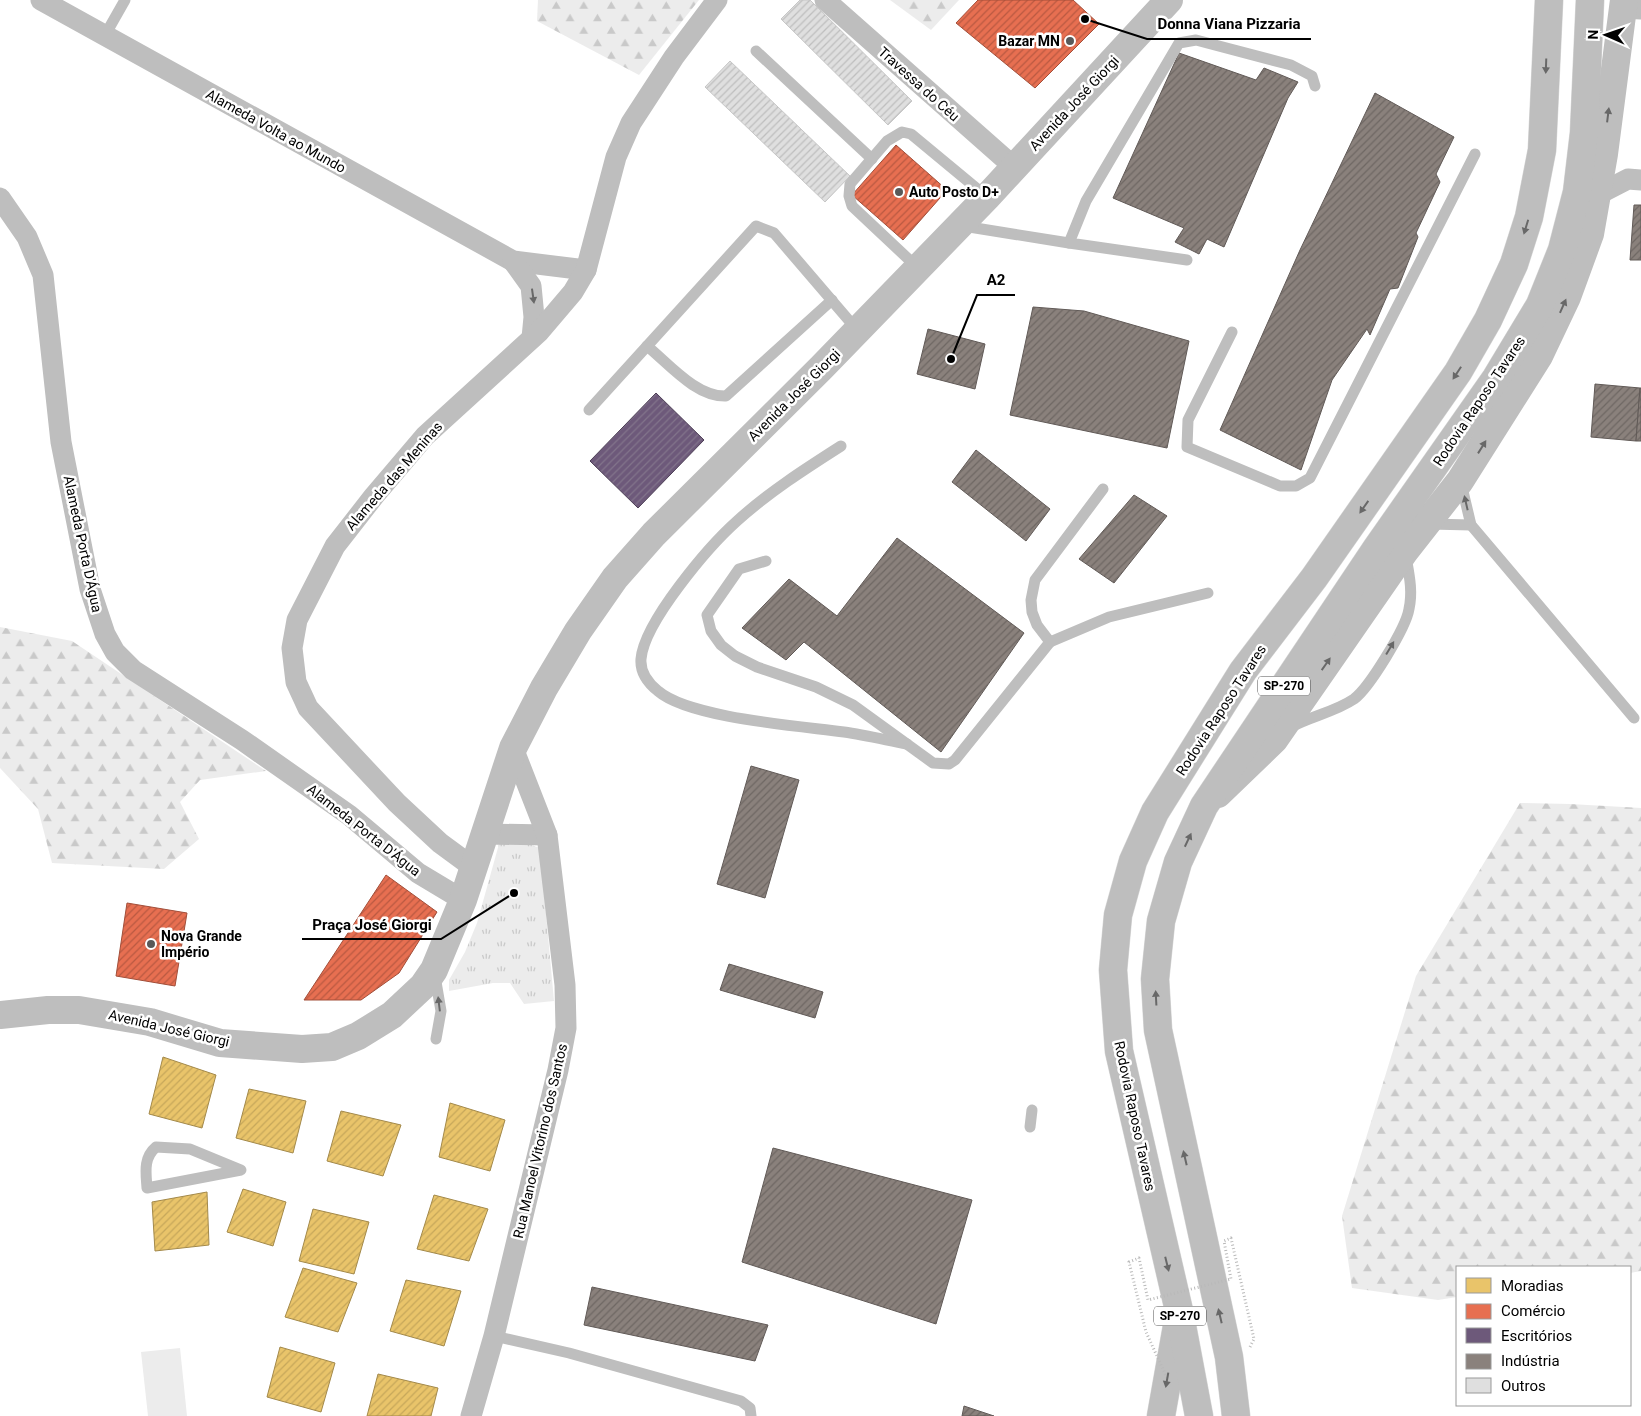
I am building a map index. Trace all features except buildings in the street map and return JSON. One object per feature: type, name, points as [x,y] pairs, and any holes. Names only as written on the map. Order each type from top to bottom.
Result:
[{"type":"main road","name":"Avenida José Giorgi","points":[[0,1016],[48,1010],[79,1010],[150,1022],[220,1043],[302,1049],[332,1047],[358,1036],[392,1015],[423,986],[434,970],[463,900],[513,748],[544,688],[578,631],[615,578],[654,534],[919,269],[1169,0]]},
{"type":"main road","points":[[1542,0],[1547,36]]},
{"type":"main road","name":"Rodovia Raposo Tavares","points":[[1199,1416],[1180,1315],[1119,1051],[1113,970],[1118,915],[1133,862],[1155,812],[1243,671],[1314,578],[1458,372],[1488,320],[1514,264],[1529,217],[1542,150],[1548,0]]},
{"type":"main road","name":"Rodovia Raposo Tavares","points":[[1236,1416],[1229,1357],[1169,1088],[1158,1030],[1155,979],[1161,921],[1178,862],[1204,806],[1376,549],[1496,378],[1540,305],[1562,250],[1577,192],[1584,133],[1590,0]]},
{"type":"main road","points":[[1204,806],[1274,740],[1405,551],[1460,481],[1539,356],[1555,325],[1590,234],[1632,8]]},
{"type":"main road","points":[[1160,1416],[1180,1315]]},
{"type":"main road","points":[[1229,1357],[1244,1416]]},
{"type":"street","name":"Alameda Volta ao Mundo","points":[[40,0],[512,261],[586,270]]},
{"type":"street","name":"Alameda das Meninas","points":[[474,868],[440,843],[397,803],[308,708],[296,682],[292,648],[297,620],[335,546],[425,436],[554,316],[586,270],[616,157],[631,123],[674,57],[717,0]]},
{"type":"street","name":"Travessa do Céu","points":[[825,0],[1014,168]]},
{"type":"street","points":[[1597,195],[1635,180],[1604,154]]},
{"type":"street","name":"Alameda Porta D'Água","points":[[0,198],[27,237],[43,275],[63,451],[90,590],[105,634],[115,652],[132,670],[257,751],[349,815],[418,873],[463,900]]},
{"type":"street","name":"Alameda Volta ao Mundo","points":[[512,261],[531,286],[534,317],[532,338]]},
{"type":"street","name":"Rua Manoel Vitorino dos Santos","points":[[470,1416],[494,1336],[558,1070],[566,1028],[565,985],[547,835],[513,748]]},
{"type":"street","points":[[485,834],[547,835]]},
{"type":"lane","points":[[104,37],[125,0]]},
{"type":"lane","points":[[1069,243],[1086,201],[1178,43],[1196,40],[1290,65],[1312,76],[1315,86]]},
{"type":"lane","points":[[756,51],[872,160]]},
{"type":"lane","points":[[919,269],[852,206],[848,196],[850,184],[887,141],[902,132],[911,134],[987,197]]},
{"type":"lane","points":[[1232,332],[1188,420],[1187,447],[1280,486],[1296,486],[1310,478],[1475,154]]},
{"type":"lane","points":[[960,225],[1187,260]]},
{"type":"lane","points":[[589,410],[756,226],[774,233],[858,331]]},
{"type":"lane","points":[[647,346],[701,390],[714,396],[726,396],[832,300]]},
{"type":"lane","points":[[841,446],[781,486],[736,521],[700,560],[658,617],[648,636],[641,659],[643,675],[658,692],[708,712],[851,733],[911,745]]},
{"type":"lane","points":[[1460,481],[1471,525],[1634,718]]},
{"type":"lane","points":[[1050,642],[1037,625],[1032,612],[1031,600],[1035,580],[1103,489]]},
{"type":"lane","points":[[1426,524],[1471,525]]},
{"type":"lane","points":[[1274,740],[1298,724],[1352,700],[1364,691],[1404,625],[1409,611],[1411,591],[1405,551]]},
{"type":"lane","points":[[766,561],[739,569],[707,615],[711,631],[721,645],[735,656],[757,667],[816,686],[853,705],[911,745],[933,763],[942,765],[955,760],[1050,642],[1109,617],[1208,593]]},
{"type":"lane","points":[[434,970],[440,1011],[436,1039]]},
{"type":"lane","points":[[1030,1127],[1032,1110]]},
{"type":"lane","points":[[156,1147],[190,1149],[241,1170],[231,1172],[147,1188],[146,1163],[148,1154],[156,1147]]},
{"type":"lane","points":[[494,1336],[569,1353],[741,1401],[750,1408],[751,1416]]},
{"type":"path","points":[[1167,1378],[1146,1332],[1129,1262],[1139,1258],[1148,1300],[1231,1279],[1224,1241],[1231,1238],[1254,1339]]},
{"type":"green space","points":[[538,0],[699,0],[639,75],[537,21]]},
{"type":"green space","points":[[890,0],[959,0],[931,30]]},
{"type":"green space","points":[[0,627],[72,641],[266,771],[200,780],[180,802],[199,839],[164,869],[52,863],[38,809],[0,768]]},
{"type":"green space","points":[[1520,803],[1641,808],[1641,1271],[1631,1273],[1631,1266],[1456,1266],[1456,1297],[1438,1300],[1352,1288],[1342,1216],[1416,976]]},
{"type":"green space","points":[[508,837],[540,848],[554,1001],[524,1004],[510,983],[493,983],[449,991],[449,980],[465,952],[477,923],[499,844]]},
{"type":"green space","points":[[180,1348],[187,1416],[148,1416],[141,1352]]},
{"type":"place","name":"Donna Viana Pizzaria","points":[[1085,19]]},
{"type":"place","name":"Bazar MN","points":[[1070,41]]},
{"type":"place","name":"Auto Posto D+","points":[[899,192]]},
{"type":"place","name":"A2","points":[[951,359]]},
{"type":"place","name":"Praça José Giorgi","points":[[514,893]]},
{"type":"place","name":"Nova Grande Império","points":[[151,944]]}]
